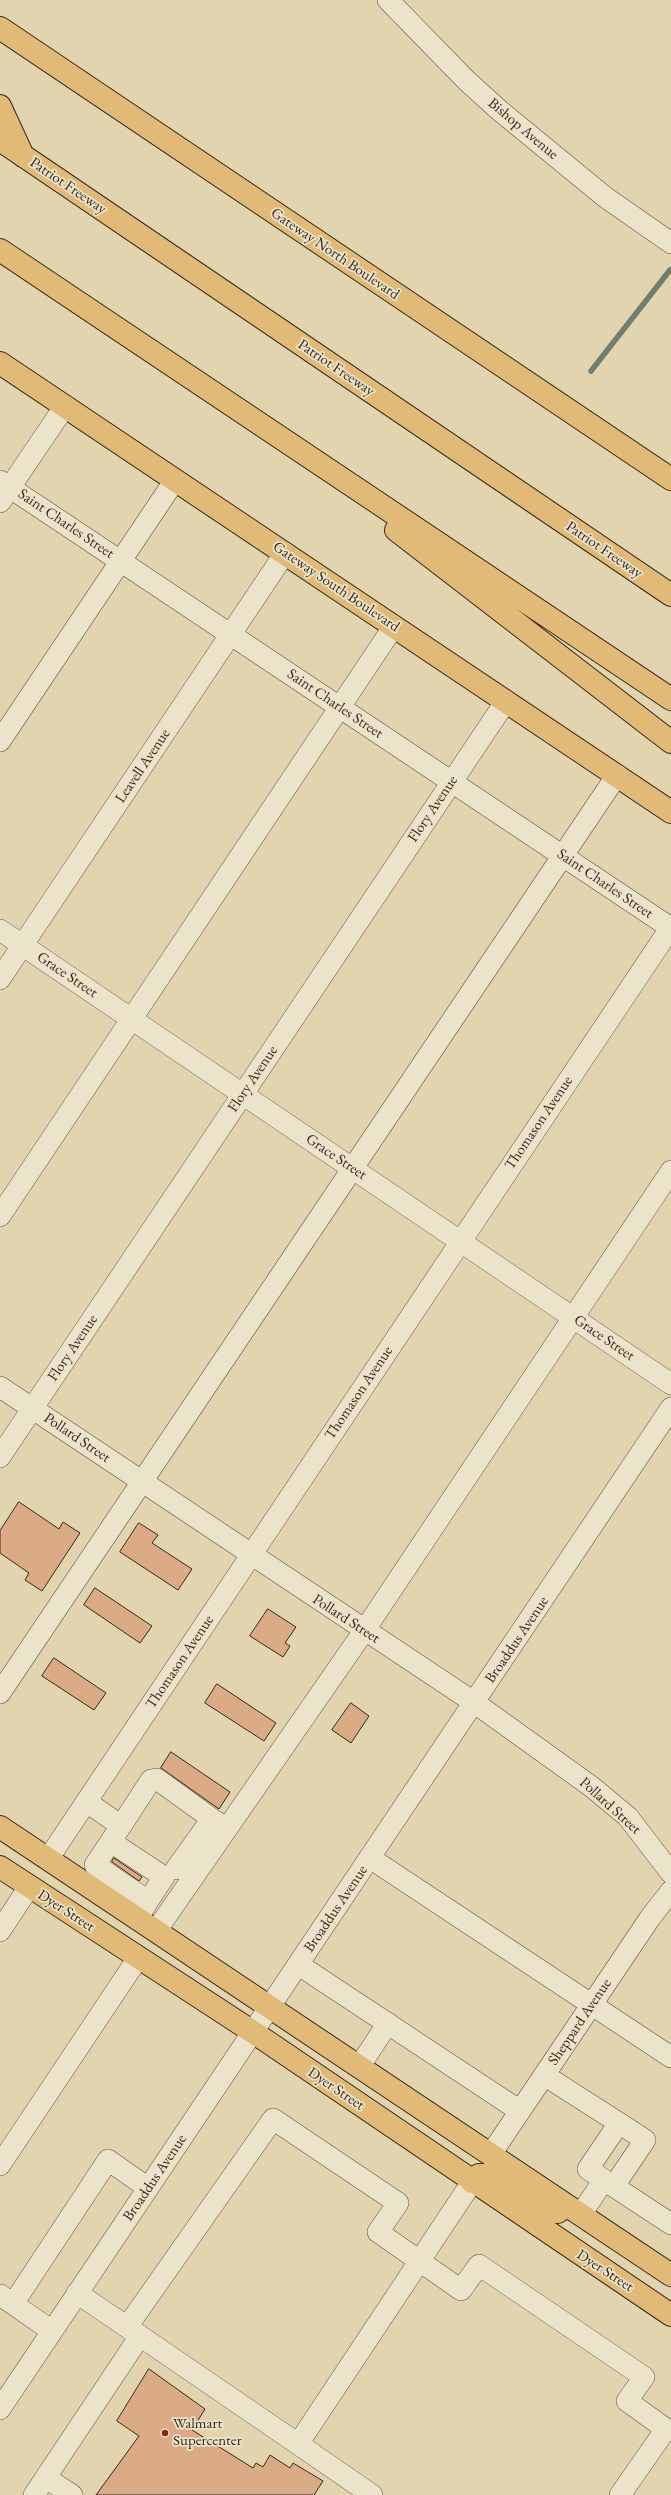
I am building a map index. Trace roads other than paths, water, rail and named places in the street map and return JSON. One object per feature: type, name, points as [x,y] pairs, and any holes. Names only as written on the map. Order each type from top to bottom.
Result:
[{"type":"main road","name":"Gateway North Boulevard","points":[[0,28],[671,478]]},
{"type":"main road","points":[[0,106],[24,156]]},
{"type":"main road","name":"Patriot Freeway","points":[[0,140],[671,595]]},
{"type":"main road","points":[[0,250],[671,699]]},
{"type":"main road","name":"Gateway South Boulevard","points":[[0,363],[671,812]]},
{"type":"main road","points":[[217,394],[671,742]]},
{"type":"main road","name":"Dyer Street","points":[[0,1827],[48,1859],[104,1884],[143,1910],[156,1931],[671,2275]]},
{"type":"main road","name":"Dyer Street","points":[[0,1867],[253,2032],[472,2182],[671,2315]]},
{"type":"main road","points":[[472,2182],[479,2175],[491,2175],[552,2211],[581,2214]]},
{"type":"street","name":"Bishop Avenue","points":[[388,0],[467,81],[499,110],[605,198],[671,243]]},
{"type":"street","points":[[3,490],[64,406]]},
{"type":"street","points":[[0,741],[175,480]]},
{"type":"street","name":"Saint Charles Street","points":[[3,490],[121,561],[671,927]]},
{"type":"street","name":"Leavell Avenue","points":[[0,979],[285,554]]},
{"type":"street","points":[[0,1216],[394,626]]},
{"type":"street","name":"Flory Avenue","points":[[0,1457],[506,701]]},
{"type":"street","points":[[0,1693],[617,775]]},
{"type":"street","name":"Thomason Avenue","points":[[48,1859],[671,927]]},
{"type":"street","name":"Grace Street","points":[[0,930],[671,1384]]},
{"type":"street","points":[[143,1910],[177,1875],[219,1824],[364,1631],[575,1318],[671,1171]]},
{"type":"street","name":"Pollard Street","points":[[0,1387],[251,1556],[475,1703],[592,1787],[640,1831],[671,1873]]},
{"type":"street","name":"Broaddus Avenue","points":[[0,2409],[475,1703],[671,1408]]},
{"type":"street","points":[[104,1884],[95,1865],[151,1780],[158,1779],[219,1824]]},
{"type":"street","points":[[87,1802],[116,1834],[177,1875]]},
{"type":"street","points":[[370,1858],[671,2057]]},
{"type":"street","points":[[156,1931],[177,1875]]},
{"type":"street","points":[[0,1931],[29,1887]]},
{"type":"street","name":"Sheppard Avenue","points":[[491,2154],[650,1918],[671,1891]]},
{"type":"street","points":[[0,2165],[138,1958]]},
{"type":"street","points":[[299,1965],[520,2111]]},
{"type":"street","points":[[359,2067],[388,2023]]},
{"type":"street","points":[[544,2075],[645,2140],[581,2214]]},
{"type":"street","points":[[34,2495],[46,2478],[133,2331],[273,2119],[398,2203],[378,2232],[461,2290],[479,2265],[644,2377],[627,2401],[669,2428],[620,2495]]},
{"type":"street","points":[[619,2123],[588,2169],[671,2224]]},
{"type":"street","points":[[52,2330],[6,2300],[108,2160],[148,2188]]},
{"type":"street","points":[[298,2444],[472,2182]]},
{"type":"street","points":[[77,2293],[372,2495]]},
{"type":"street","points":[[46,2478],[72,2495]]},
{"type":"waterway","points":[[591,371],[670,270]]},
{"type":"place","name":"Walmart Supercenter","points":[[165,2433]]}]
